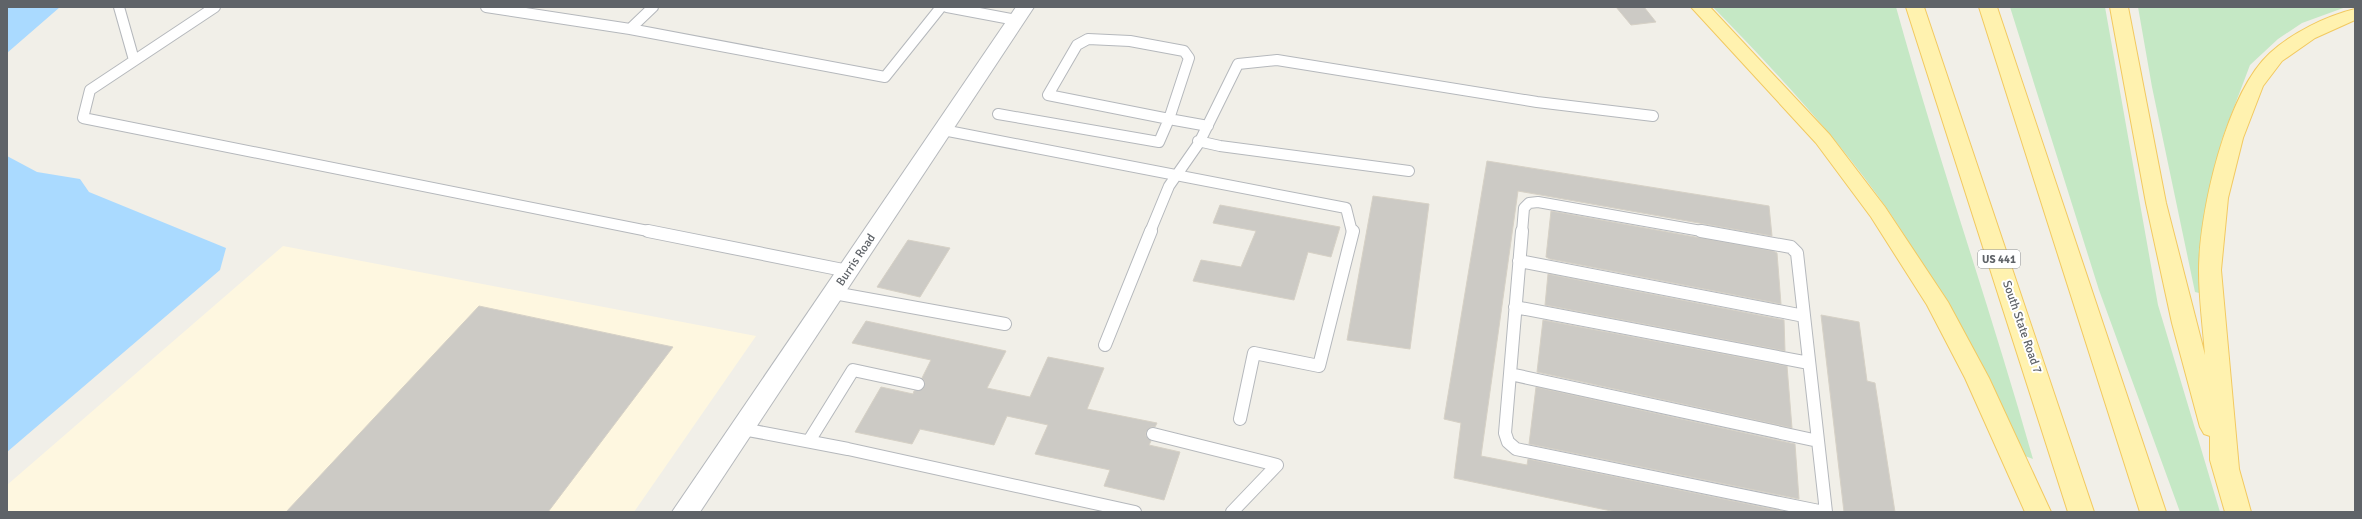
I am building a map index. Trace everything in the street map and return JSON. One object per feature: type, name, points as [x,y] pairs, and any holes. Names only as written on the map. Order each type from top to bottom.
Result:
[{"type":"main road","points":[[1700,7],[1823,139],[1878,212],[1941,309],[1977,378],[2038,512]]},
{"type":"main road","name":"South State Road 7","points":[[1915,7],[1961,149],[2043,387],[2081,512]]},
{"type":"main road","points":[[1988,7],[2153,512]]},
{"type":"main road","points":[[2119,7],[2156,203],[2184,323],[2238,512]]},
{"type":"main road","points":[[2226,474],[2210,270],[2218,198],[2233,138],[2254,85],[2276,58],[2309,34],[2355,14]]},
{"type":"street","name":"Burris Road","points":[[685,512],[743,429],[1020,13]]},
{"type":"lane","points":[[119,7],[134,60]]},
{"type":"lane","points":[[215,7],[90,90],[83,118],[848,271]]},
{"type":"lane","points":[[486,7],[630,29],[885,77],[941,7]]},
{"type":"lane","points":[[630,29],[653,7]]},
{"type":"lane","points":[[947,7],[1020,13]]},
{"type":"lane","points":[[998,114],[1159,142],[1170,117],[1188,58],[1184,51],[1115,39],[1088,38],[1078,42],[1048,95],[1170,117],[1208,126]]},
{"type":"lane","points":[[1105,345],[1169,186],[1177,176],[1208,126],[1238,64],[1277,60],[1537,102],[1653,116]]},
{"type":"lane","points":[[943,130],[1346,208],[1353,229],[1319,366],[1254,353],[1240,419]]},
{"type":"lane","points":[[1198,141],[1220,146],[1409,171]]},
{"type":"lane","points":[[1538,202],[1782,244],[1791,247],[1797,253],[1825,512],[1516,449],[1508,442],[1505,433],[1519,261],[1524,208],[1529,203],[1538,202]]},
{"type":"lane","points":[[1519,261],[1804,316]]},
{"type":"lane","points":[[834,293],[1005,324]]},
{"type":"lane","points":[[1515,307],[1810,363]]},
{"type":"lane","points":[[809,441],[853,370],[918,384]]},
{"type":"lane","points":[[1510,374],[1818,441]]},
{"type":"lane","points":[[743,429],[809,441],[1135,512]]},
{"type":"lane","points":[[1153,434],[1277,464],[1232,512]]},
{"type":"shaded area","points":[[283,246],[756,336],[634,512],[7,512],[7,485]]},
{"type":"green space","points":[[1713,7],[1896,7],[1912,64],[2033,459],[2025,456],[1944,302],[1909,242],[1890,213],[1828,132],[1760,56]]},
{"type":"green space","points":[[2010,7],[2105,7],[2158,305],[2220,512],[2180,512],[2099,290]]},
{"type":"green space","points":[[2138,7],[2346,7],[2302,23],[2278,39],[2250,65],[2222,139],[2211,186],[2203,294],[2195,292],[2152,87]]},
{"type":"water","points":[[7,7],[60,7],[7,53]]},
{"type":"water","points":[[7,156],[37,172],[80,179],[89,192],[226,248],[220,270],[7,452]]},
{"type":"building","points":[[1616,7],[1644,7],[1656,22],[1631,25]]},
{"type":"building","points":[[1487,161],[1769,206],[1772,236],[1518,191],[1481,456],[1527,465],[1528,459],[1787,512],[1616,512],[1454,478],[1461,423],[1444,419]]},
{"type":"building","points":[[1373,196],[1429,204],[1410,349],[1347,340]]},
{"type":"building","points":[[1220,205],[1340,227],[1331,257],[1308,252],[1294,300],[1193,281],[1201,260],[1241,267],[1256,231],[1213,223]]},
{"type":"building","points":[[1551,211],[1773,251],[1777,253],[1781,304],[1550,259],[1546,257]]},
{"type":"building","points":[[908,240],[950,248],[920,297],[877,287]]},
{"type":"building","points":[[1548,274],[1784,320],[1785,351],[1545,305]]},
{"type":"building","points":[[479,306],[673,347],[548,512],[286,512]]},
{"type":"building","points":[[1821,315],[1859,322],[1867,381],[1875,383],[1895,512],[1844,512]]},
{"type":"building","points":[[1543,320],[1787,366],[1792,428],[1537,372]]},
{"type":"building","points":[[866,321],[1006,351],[987,388],[1030,397],[1048,357],[1104,368],[1087,409],[1157,423],[1155,427],[1151,427],[1146,432],[1146,436],[1151,441],[1149,445],[1180,452],[1164,500],[1104,486],[1110,470],[1035,454],[1048,425],[1007,416],[994,445],[920,429],[912,444],[855,432],[881,387],[913,394],[914,391],[923,389],[925,382],[922,378],[931,360],[852,343]]},
{"type":"building","points":[[1536,387],[1795,444],[1799,499],[1529,444]]}]
